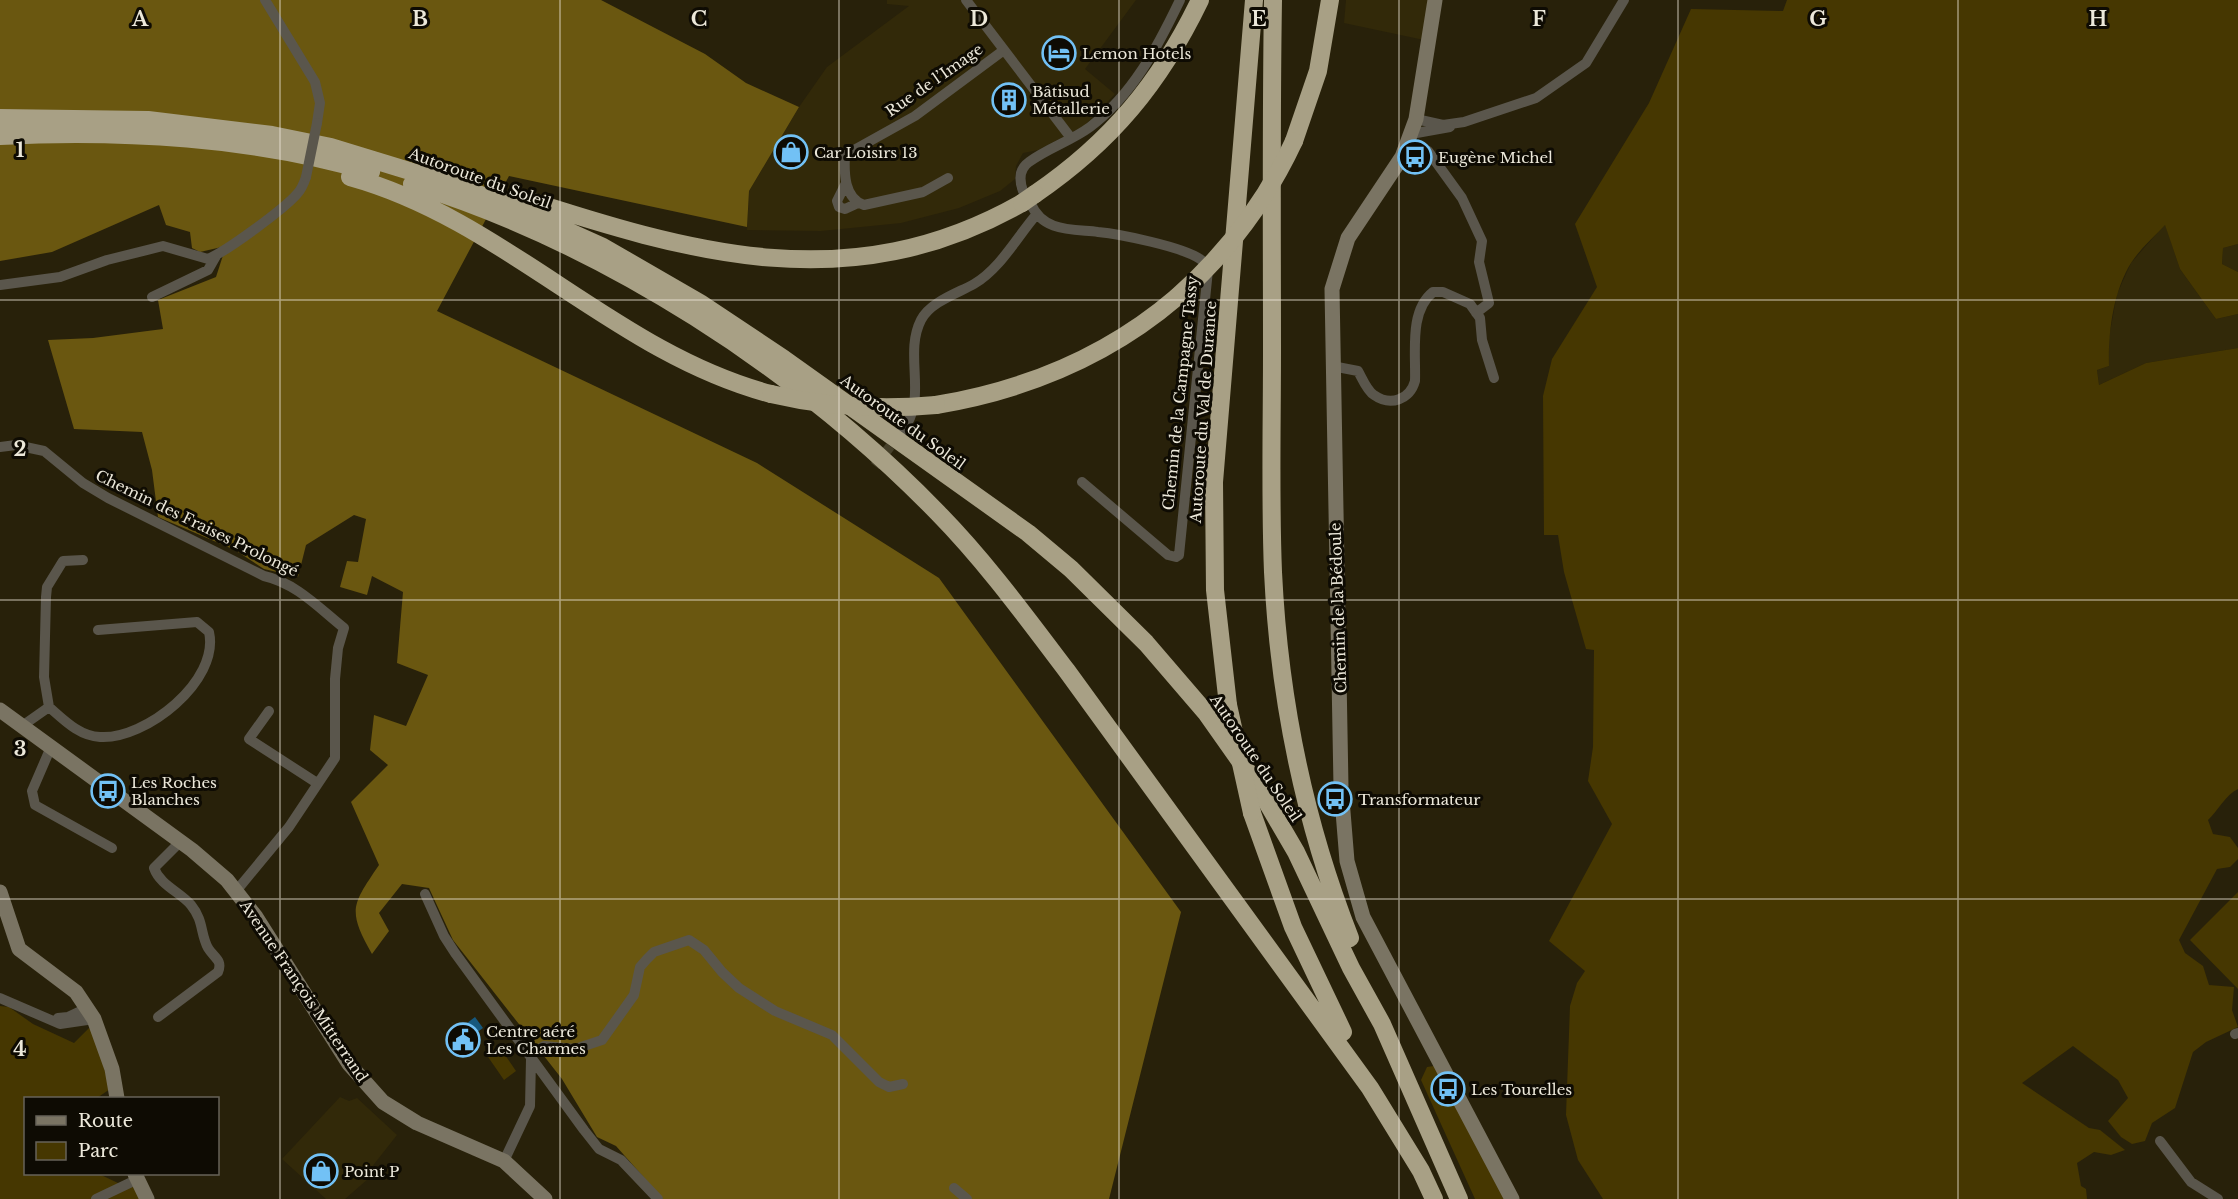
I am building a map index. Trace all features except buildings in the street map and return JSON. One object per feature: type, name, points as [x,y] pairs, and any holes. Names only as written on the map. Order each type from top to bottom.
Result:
[{"type":"highway","points":[[331,147],[422,168],[668,241],[719,253],[776,259],[847,258],[909,248],[975,226],[1029,201],[1089,153],[1134,108],[1168,59],[1200,0]]},
{"type":"highway","name":"Autoroute du Val de Durance","points":[[1254,0],[1214,482],[1215,590],[1228,705],[1252,813],[1266,859],[1300,945],[1370,1088]]},
{"type":"highway","points":[[1273,0],[1272,521],[1278,636],[1292,737],[1314,835],[1335,902],[1382,1024]]},
{"type":"highway","points":[[0,137],[172,147],[257,158],[364,181],[423,203],[470,227],[661,351],[715,376],[771,394],[857,408],[936,405],[1023,386],[1066,368],[1121,339],[1177,297],[1206,270],[1241,230],[1270,187],[1294,141],[1318,71],[1330,0]]},
{"type":"highway","name":"Autoroute du Soleil","points":[[0,118],[148,120],[244,130],[331,147],[494,199],[570,231],[635,264],[700,303],[784,359],[1048,549],[1146,643],[1223,737],[1257,785],[1296,852],[1351,968],[1382,1024],[1459,1199]]},
{"type":"highway","name":"Autoroute du Soleil","points":[[0,137],[74,134],[168,138],[295,154],[358,168],[438,193],[538,233],[658,295],[751,353],[865,442],[932,507],[972,550],[1018,606],[1370,1088],[1421,1171],[1434,1199]]},
{"type":"street","points":[[152,297],[208,270],[216,256],[288,203],[300,191],[306,177],[320,103],[315,82],[265,0]]},
{"type":"street","points":[[966,0],[1071,138]]},
{"type":"street","points":[[902,431],[913,415],[915,341],[923,316],[987,275],[1029,201],[1021,177],[1026,165],[1105,114],[1140,74],[1157,49],[1180,0]]},
{"type":"street","name":"Chemin de la Bédoule","points":[[1417,131],[1435,0]]},
{"type":"street","name":"Chemin de la Bédoule","points":[[1443,0],[1417,131],[1402,157],[1362,214],[1339,261],[1332,289],[1330,311],[1335,366],[1348,788],[1357,873],[1381,936],[1519,1199]]},
{"type":"street","points":[[1476,313],[1489,303],[1479,262],[1482,241],[1462,198],[1428,151],[1417,131],[1464,122],[1536,98],[1575,73],[1594,54],[1624,0]]},
{"type":"street","name":"Rue de l’Image","points":[[948,178],[923,192],[872,205],[858,203],[845,209],[839,207],[837,201],[845,185],[847,153],[915,116],[1004,50]]},
{"type":"street","points":[[845,185],[858,203]]},
{"type":"street","name":"Chemin de la Campagne Tassy","points":[[1029,201],[1059,229],[1117,235],[1185,252],[1202,260],[1209,273],[1179,555],[1176,557],[1168,555],[1082,482]]},
{"type":"street","points":[[0,285],[60,277],[107,260],[163,246],[202,258],[216,256]]},
{"type":"street","points":[[1335,366],[1358,371],[1371,394],[1385,400],[1404,399],[1412,391],[1415,381],[1418,310],[1423,299],[1433,292],[1443,292],[1470,304],[1476,313],[1494,378]]},
{"type":"street","name":"Chemin de la Bédoule","points":[[1335,366],[1341,774],[1347,861],[1364,917],[1380,953],[1512,1199]]},
{"type":"street","name":"Chemin des Fraises Prolongé","points":[[0,447],[16,445],[44,450],[83,483],[108,498],[264,576],[280,579],[344,628],[335,679],[336,753],[317,783]]},
{"type":"street","points":[[83,560],[63,561],[47,587],[44,677],[49,707],[68,724],[84,734],[100,737],[144,727],[182,699],[201,672],[211,646],[209,632],[197,622],[99,630]]},
{"type":"street","points":[[22,726],[49,707]]},
{"type":"street","name":"Avenue François Mitterrand","points":[[0,710],[49,750]]},
{"type":"street","points":[[237,890],[289,827],[317,783],[249,739],[269,711]]},
{"type":"street","name":"Avenue François Mitterrand","points":[[0,719],[49,750],[180,842],[237,890],[364,1084],[399,1114],[504,1161],[545,1199]]},
{"type":"street","points":[[49,750],[32,791],[35,805],[41,811],[112,848]]},
{"type":"street","points":[[158,1017],[218,972],[220,966],[219,960],[209,950],[201,919],[178,892],[157,876],[154,868],[180,842]]},
{"type":"street","points":[[0,892],[13,938],[19,949],[66,983],[90,1014],[112,1069],[117,1097]]},
{"type":"street","points":[[425,894],[455,953],[599,1149],[621,1160],[658,1199]]},
{"type":"street","points":[[530,1057],[544,1046],[575,1049],[602,1040],[634,995],[640,967],[654,952],[689,940],[704,950],[722,972],[759,1002],[832,1035],[879,1082],[889,1087],[903,1084]]},
{"type":"street","points":[[0,998],[60,1024],[90,1014]]},
{"type":"street","points":[[504,1161],[530,1106],[530,1057]]},
{"type":"street","points":[[2160,1142],[2191,1182],[2218,1199]]},
{"type":"street","points":[[96,1199],[136,1176],[147,1199]]},
{"type":"street","points":[[954,1188],[967,1199]]},
{"type":"shaded area","points":[[0,0],[601,0],[705,54],[746,83],[799,107],[749,191],[747,227],[509,176],[437,311],[757,463],[939,578],[1181,912],[1109,1199],[663,1199],[616,1146],[597,1137],[562,1079],[453,940],[429,888],[402,884],[379,913],[389,931],[372,954],[359,927],[356,908],[358,899],[379,865],[351,802],[388,765],[370,750],[374,715],[406,726],[428,675],[397,663],[403,592],[372,576],[367,595],[340,587],[347,561],[358,562],[366,519],[354,515],[306,545],[298,577],[264,569],[235,550],[158,517],[152,470],[142,432],[74,429],[48,340],[93,338],[163,329],[158,300],[216,277],[226,246],[200,252],[192,248],[190,232],[166,225],[159,205],[52,252],[0,261]]},
{"type":"shaded area","points":[[887,0],[1136,0],[1085,69],[1115,94],[1084,126],[1038,150],[1023,153],[1016,166],[1015,179],[1000,191],[959,208],[901,223],[821,231],[747,230],[749,191],[799,107],[827,67],[909,6],[887,4]]},
{"type":"shaded area","points":[[1346,0],[1429,0],[1424,40],[1344,23]]},
{"type":"shaded area","points":[[2165,224],[2180,269],[2216,319],[2238,314],[2238,348],[2146,363],[2099,385],[2097,370],[2109,366],[2108,343],[2117,294],[2131,263]]},
{"type":"shaded area","points":[[2238,244],[2238,272],[2222,264],[2223,248]]},
{"type":"shaded area","points":[[340,1097],[349,1101],[357,1098],[397,1135],[371,1168],[376,1172],[345,1199],[326,1199],[282,1159]]},
{"type":"green space","points":[[1787,0],[2238,0],[2238,244],[2223,248],[2222,264],[2238,272],[2238,314],[2216,319],[2180,269],[2165,225],[2139,253],[2125,274],[2113,313],[2109,340],[2109,366],[2097,370],[2099,385],[2146,363],[2238,348],[2238,789],[2208,820],[2213,834],[2230,837],[2238,848],[2238,859],[2230,867],[2217,869],[2179,940],[2185,953],[2203,966],[2209,985],[2234,987],[2232,1010],[2238,1027],[2206,1042],[2193,1052],[2175,1108],[2152,1123],[2145,1141],[2132,1144],[2121,1137],[2108,1121],[2128,1098],[2118,1080],[2073,1046],[2022,1083],[2089,1128],[2100,1130],[2125,1150],[2111,1155],[2094,1152],[2077,1163],[2081,1186],[2086,1189],[2087,1199],[1603,1199],[1578,1160],[1566,1115],[1570,1006],[1577,983],[1585,971],[1549,941],[1612,824],[1588,781],[1593,747],[1594,650],[1586,649],[1564,572],[1558,535],[1544,535],[1543,396],[1552,359],[1597,287],[1575,224],[1649,103],[1691,9],[1783,11]]},
{"type":"green space","points":[[2238,892],[2238,989],[2190,940]]},
{"type":"green space","points":[[0,1006],[9,1007],[33,1024],[74,1043],[89,1028],[94,1032],[110,1089],[98,1097],[24,1097],[24,1175],[101,1175],[118,1183],[136,1187],[142,1199],[0,1199]]},
{"type":"green space","points":[[499,1046],[516,1071],[504,1080],[486,1054]]},
{"type":"green space","points":[[1434,1066],[1509,1199],[1475,1199],[1421,1080],[1427,1067]]},
{"type":"water","points":[[475,1017],[483,1028],[462,1043],[454,1033]]},
{"type":"tunnel","points":[[875,466],[899,435]]},
{"type":"place","name":"Lemon Hotels","points":[[1059,53]]},
{"type":"place","name":"Bâtisud Métallerie","points":[[1009,100]]},
{"type":"place","name":"Car Loisirs 13","points":[[791,152]]},
{"type":"place","name":"Eugène Michel","points":[[1415,157]]},
{"type":"place","name":"Les Roches Blanches","points":[[108,791]]},
{"type":"place","name":"Transformateur","points":[[1335,799]]},
{"type":"place","name":"Centre aéré Les Charmes","points":[[463,1040]]},
{"type":"place","name":"Les Tourelles","points":[[1448,1089]]},
{"type":"place","name":"Point P","points":[[321,1171]]}]
